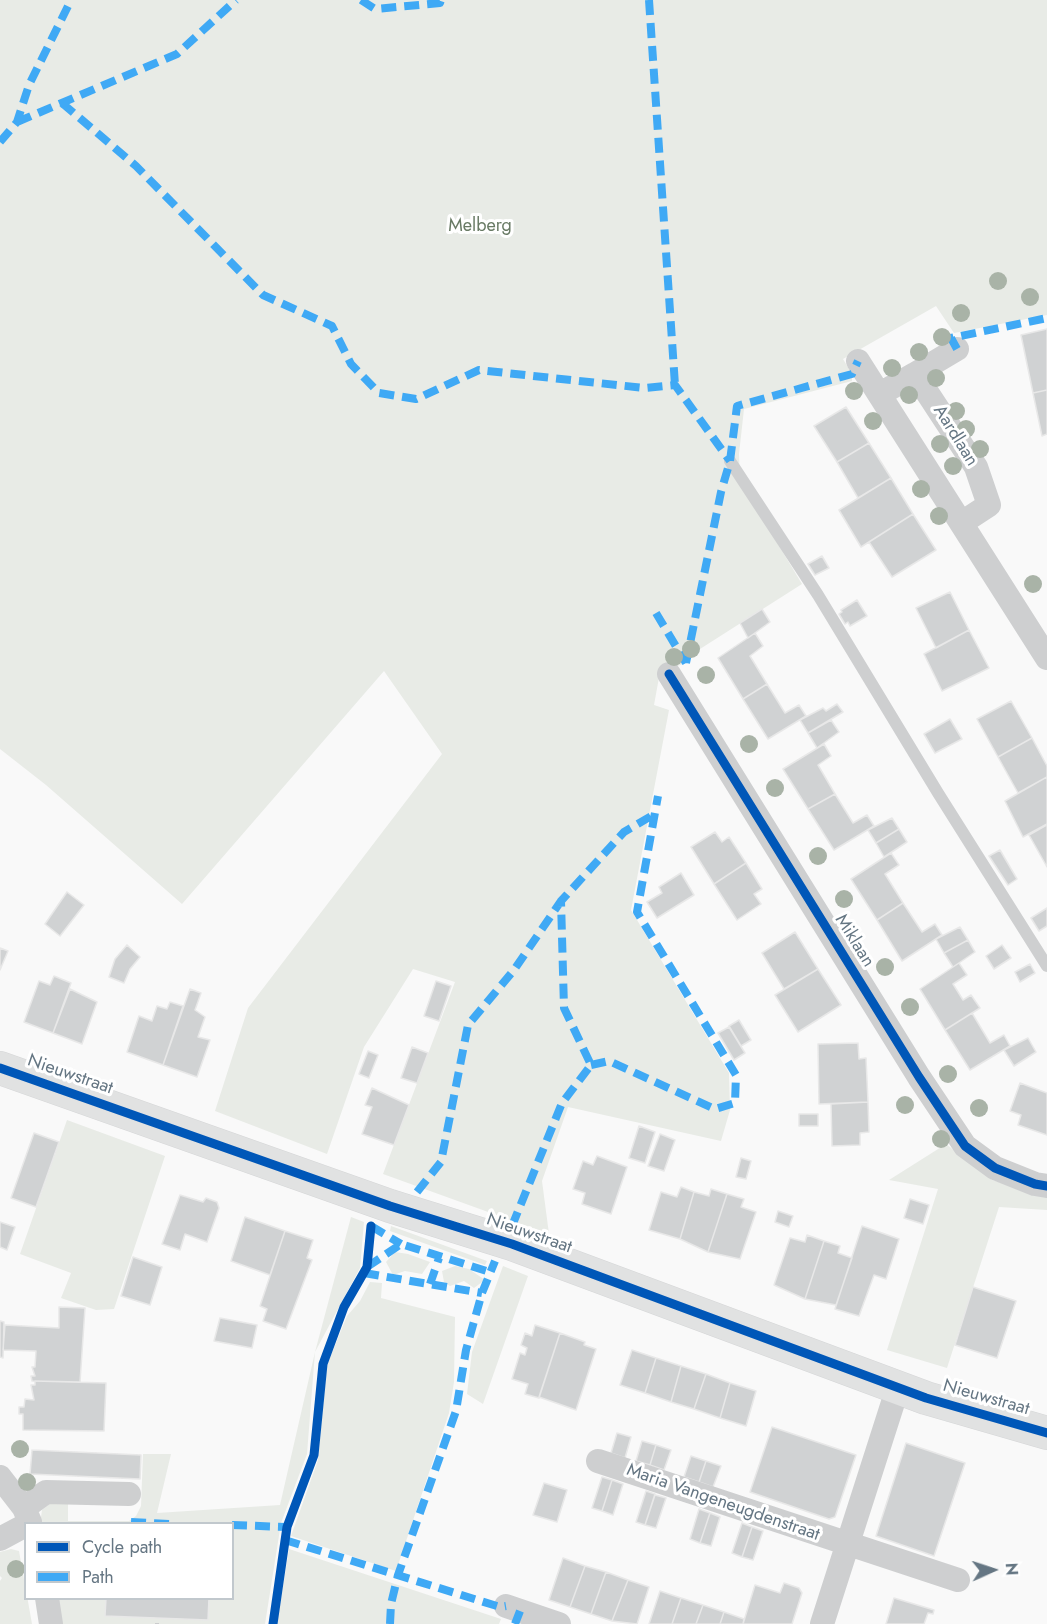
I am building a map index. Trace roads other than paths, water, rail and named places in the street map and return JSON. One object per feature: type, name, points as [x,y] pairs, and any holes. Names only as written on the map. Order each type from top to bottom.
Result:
[{"type":"street","points":[[880,394],[957,349]]},
{"type":"street","points":[[858,361],[963,522],[1047,658]]},
{"type":"street","name":"Aardlaan","points":[[915,374],[976,467],[989,506],[963,522]]},
{"type":"street","name":"Miklaan","points":[[669,674],[964,1146],[995,1168],[1035,1184],[1047,1185]]},
{"type":"street","name":"Nieuwstraat","points":[[0,1068],[390,1206],[512,1244],[898,1388],[1047,1433]]},
{"type":"street","points":[[822,1624],[898,1388]]},
{"type":"street","name":"Maria Vangeneugdenstraat","points":[[598,1461],[958,1580]]},
{"type":"street","points":[[0,1477],[28,1521],[46,1492],[129,1494]]},
{"type":"street","points":[[0,1539],[24,1524]]},
{"type":"street","points":[[47,1600],[51,1624]]},
{"type":"street","points":[[506,1606],[559,1624]]},
{"type":"lane","points":[[730,461],[818,595],[938,793],[1047,966]]},
{"type":"park label","name":"Melberg","points":[[480,227]]}]
